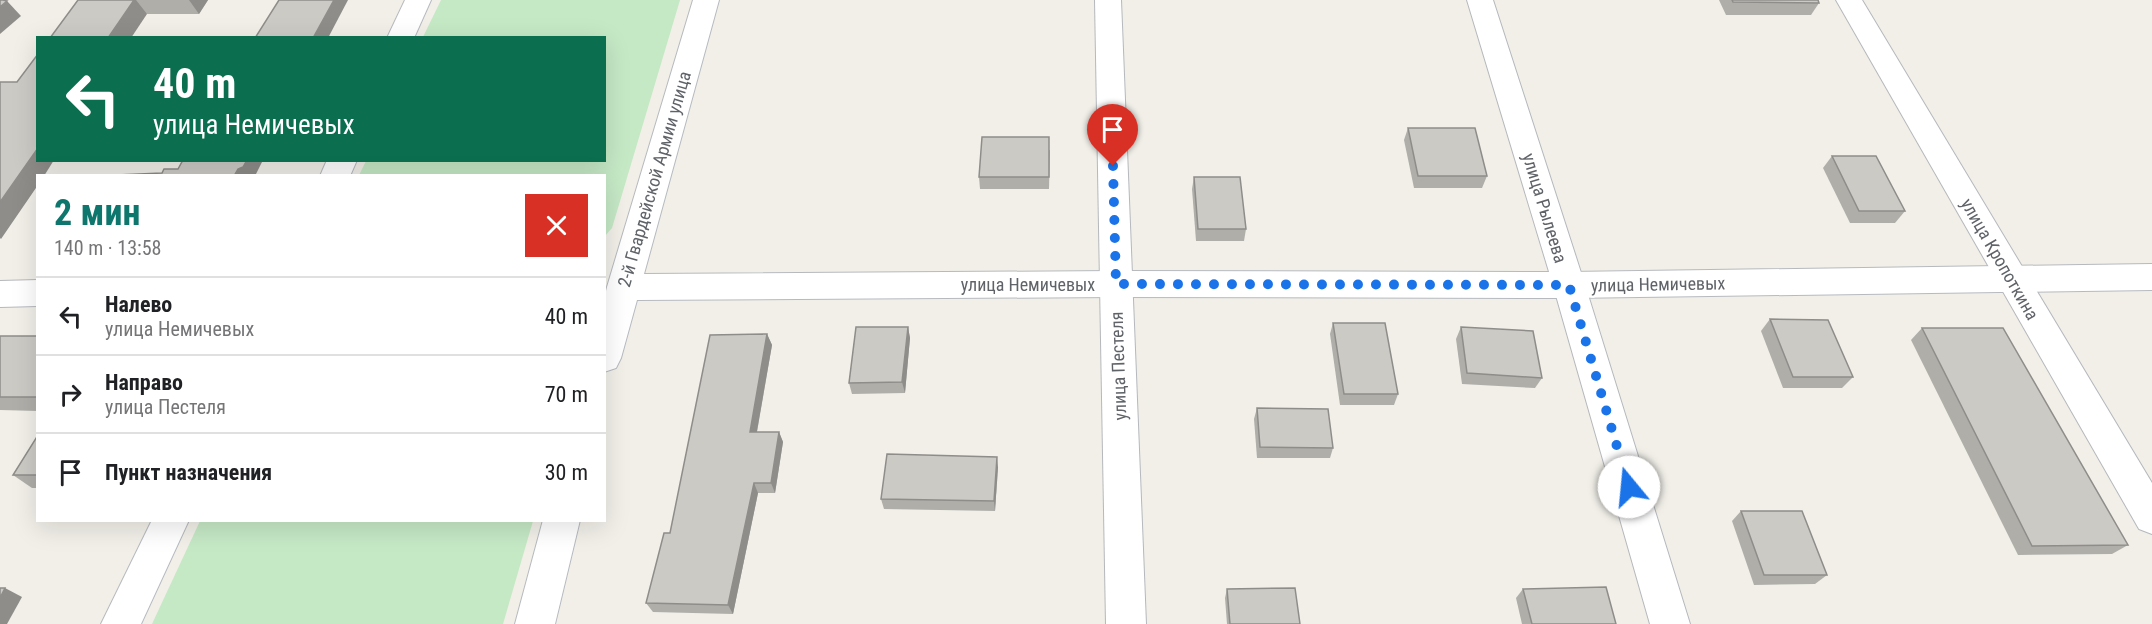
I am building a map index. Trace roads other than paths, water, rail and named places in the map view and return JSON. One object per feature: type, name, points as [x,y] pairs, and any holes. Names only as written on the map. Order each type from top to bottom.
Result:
[{"type":"street","points":[[401,36],[418,0]]},
{"type":"street","name":"2-й Гвардейской Армии улица","points":[[606,351],[706,0]]},
{"type":"street","name":"улица Пестеля","points":[[1108,0],[1126,624]]},
{"type":"street","name":"улица Рылеева","points":[[1480,0],[1569,285],[1670,624]]},
{"type":"street","name":"улица Кропоткина","points":[[1849,0],[2152,517]]},
{"type":"street","name":"улица Немичевых","points":[[623,287],[1116,284],[1569,285],[2152,277]]},
{"type":"street","points":[[0,294],[36,293]]},
{"type":"street","points":[[121,624],[170,522]]},
{"type":"street","points":[[535,624],[561,522]]}]
